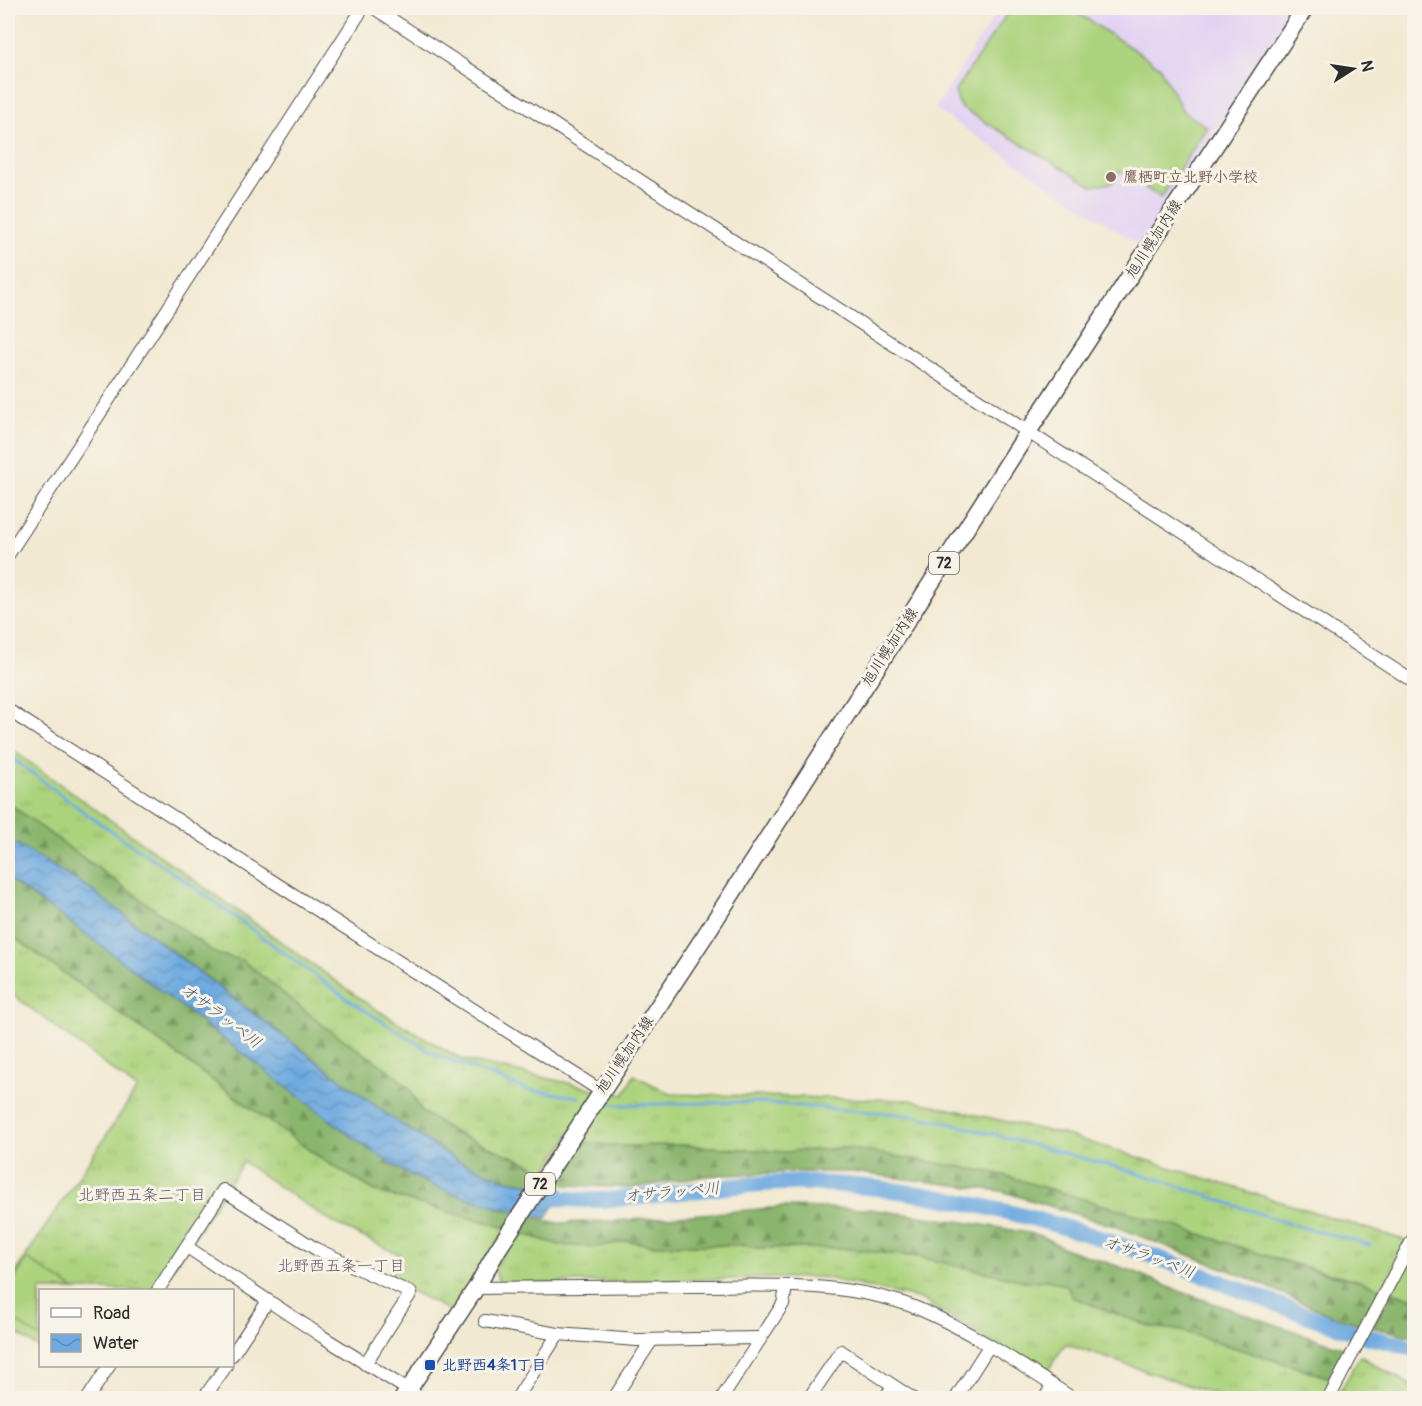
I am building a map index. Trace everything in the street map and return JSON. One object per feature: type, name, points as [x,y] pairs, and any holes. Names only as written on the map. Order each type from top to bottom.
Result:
[{"type":"main road","name":"旭川幌加内線","points":[[476,1288],[498,1249],[706,934],[1028,432],[1305,8]]},
{"type":"main road","name":"72","points":[[411,1396],[476,1288]]},
{"type":"street","points":[[8,555],[363,8]]},
{"type":"street","points":[[374,8],[1414,682]]},
{"type":"street","points":[[8,710],[601,1091]]},
{"type":"street","points":[[159,1289],[223,1190],[316,1249],[411,1293],[365,1364]]},
{"type":"street","points":[[1329,1398],[1414,1237]]},
{"type":"street","points":[[187,1247],[411,1396]]},
{"type":"street","points":[[476,1288],[786,1287],[831,1289],[880,1297],[918,1309],[964,1331],[1072,1398]]},
{"type":"street","points":[[722,1398],[783,1304],[786,1287]]},
{"type":"street","points":[[234,1352],[268,1301]]},
{"type":"street","points":[[485,1321],[558,1334],[652,1340],[759,1338]]},
{"type":"street","points":[[517,1398],[558,1334]]},
{"type":"street","points":[[614,1398],[652,1340]]},
{"type":"street","points":[[956,1398],[989,1346]]},
{"type":"street","points":[[809,1398],[841,1351],[912,1398]]},
{"type":"street","points":[[88,1398],[108,1367]]},
{"type":"street","points":[[204,1398],[225,1367]]},
{"type":"street","points":[[885,1398],[893,1386]]},
{"type":"street","points":[[1045,1398],[1053,1386]]},
{"type":"shaded area","name":"鷹栖町立北野小学校","points":[[999,8],[1293,9],[1140,246],[935,109]]},
{"type":"green space","points":[[1011,8],[1070,8],[1159,66],[1183,111],[1207,127],[1161,198],[1120,171],[1112,183],[1092,186],[960,107],[955,91]]},
{"type":"green space","points":[[8,747],[375,1009],[463,1060],[600,1090],[545,1172],[455,1133],[422,1112],[409,1088],[389,1070],[325,1027],[242,961],[216,954],[8,803]]},
{"type":"green space","points":[[8,803],[216,954],[242,960],[325,1027],[389,1070],[409,1088],[422,1112],[455,1133],[545,1172],[536,1185],[507,1180],[458,1161],[397,1122],[87,887],[8,839]]},
{"type":"green space","points":[[8,879],[74,925],[517,1212],[506,1228],[377,1192],[322,1159],[8,933]]},
{"type":"green space","points":[[8,933],[322,1159],[377,1192],[506,1228],[454,1313],[389,1280],[400,1255],[330,1221],[243,1162],[160,1289],[39,1289],[39,1348],[8,1327],[8,1283],[137,1089],[8,991]]},
{"type":"green space","points":[[634,1075],[671,1094],[910,1100],[1066,1135],[1407,1241],[1382,1289],[1357,1280],[847,1148],[784,1152],[680,1145],[622,1146],[576,1142],[608,1092],[624,1095]]},
{"type":"green space","points":[[576,1142],[622,1146],[680,1145],[784,1152],[847,1148],[996,1173],[1181,1228],[1311,1270],[1357,1280],[1382,1289],[1360,1324],[1330,1315],[1246,1277],[1114,1226],[1001,1191],[852,1172],[706,1176],[632,1188],[550,1184]]},
{"type":"green space","points":[[784,1207],[870,1209],[1039,1235],[1066,1249],[1135,1272],[1173,1289],[1349,1350],[1334,1379],[1182,1331],[1149,1326],[1072,1297],[1067,1286],[1048,1280],[1025,1281],[919,1257],[842,1248],[651,1245],[627,1241],[595,1247],[560,1245],[517,1232],[527,1216],[559,1223],[632,1220]]},
{"type":"green space","points":[[517,1232],[560,1245],[595,1247],[627,1241],[651,1245],[842,1248],[919,1257],[1025,1281],[1048,1280],[1067,1286],[1072,1297],[1149,1326],[1182,1331],[1334,1379],[1325,1398],[1226,1398],[1065,1344],[1045,1375],[921,1299],[821,1277],[500,1284],[494,1269]]},
{"type":"green space","points":[[1414,1245],[1414,1299],[1392,1292]]},
{"type":"green space","points":[[27,1259],[73,1289],[39,1289],[39,1337],[8,1316],[8,1289]]},
{"type":"green space","points":[[1392,1292],[1414,1299],[1414,1337],[1372,1327]]},
{"type":"green space","points":[[1360,1356],[1414,1387],[1414,1398],[1336,1398]]},
{"type":"water","points":[[8,839],[87,887],[397,1122],[458,1161],[507,1180],[563,1189],[547,1218],[494,1206],[443,1190],[404,1171],[359,1142],[74,925],[8,879]]},
{"type":"waterway","points":[[8,755],[88,815],[190,884],[346,998],[434,1054],[528,1090],[579,1097]]},
{"type":"waterway","points":[[605,1102],[619,1105],[751,1102],[910,1115],[957,1125],[1116,1167],[1290,1224],[1370,1245]]},
{"type":"waterway","name":"オサラッペ川","points":[[536,1196],[606,1200],[734,1186],[810,1183],[852,1186],[939,1198],[982,1206],[1110,1241],[1339,1327],[1414,1349]]},
{"type":"place","name":"鷹栖町立北野小学校","points":[[1111,177]]},
{"type":"place","name":"北野西4条1丁目","points":[[430,1365]]},
{"type":"district","name":"北野西五条二丁目","points":[[142,1195]]},
{"type":"district","name":"北野西五条一丁目","points":[[341,1266]]}]
